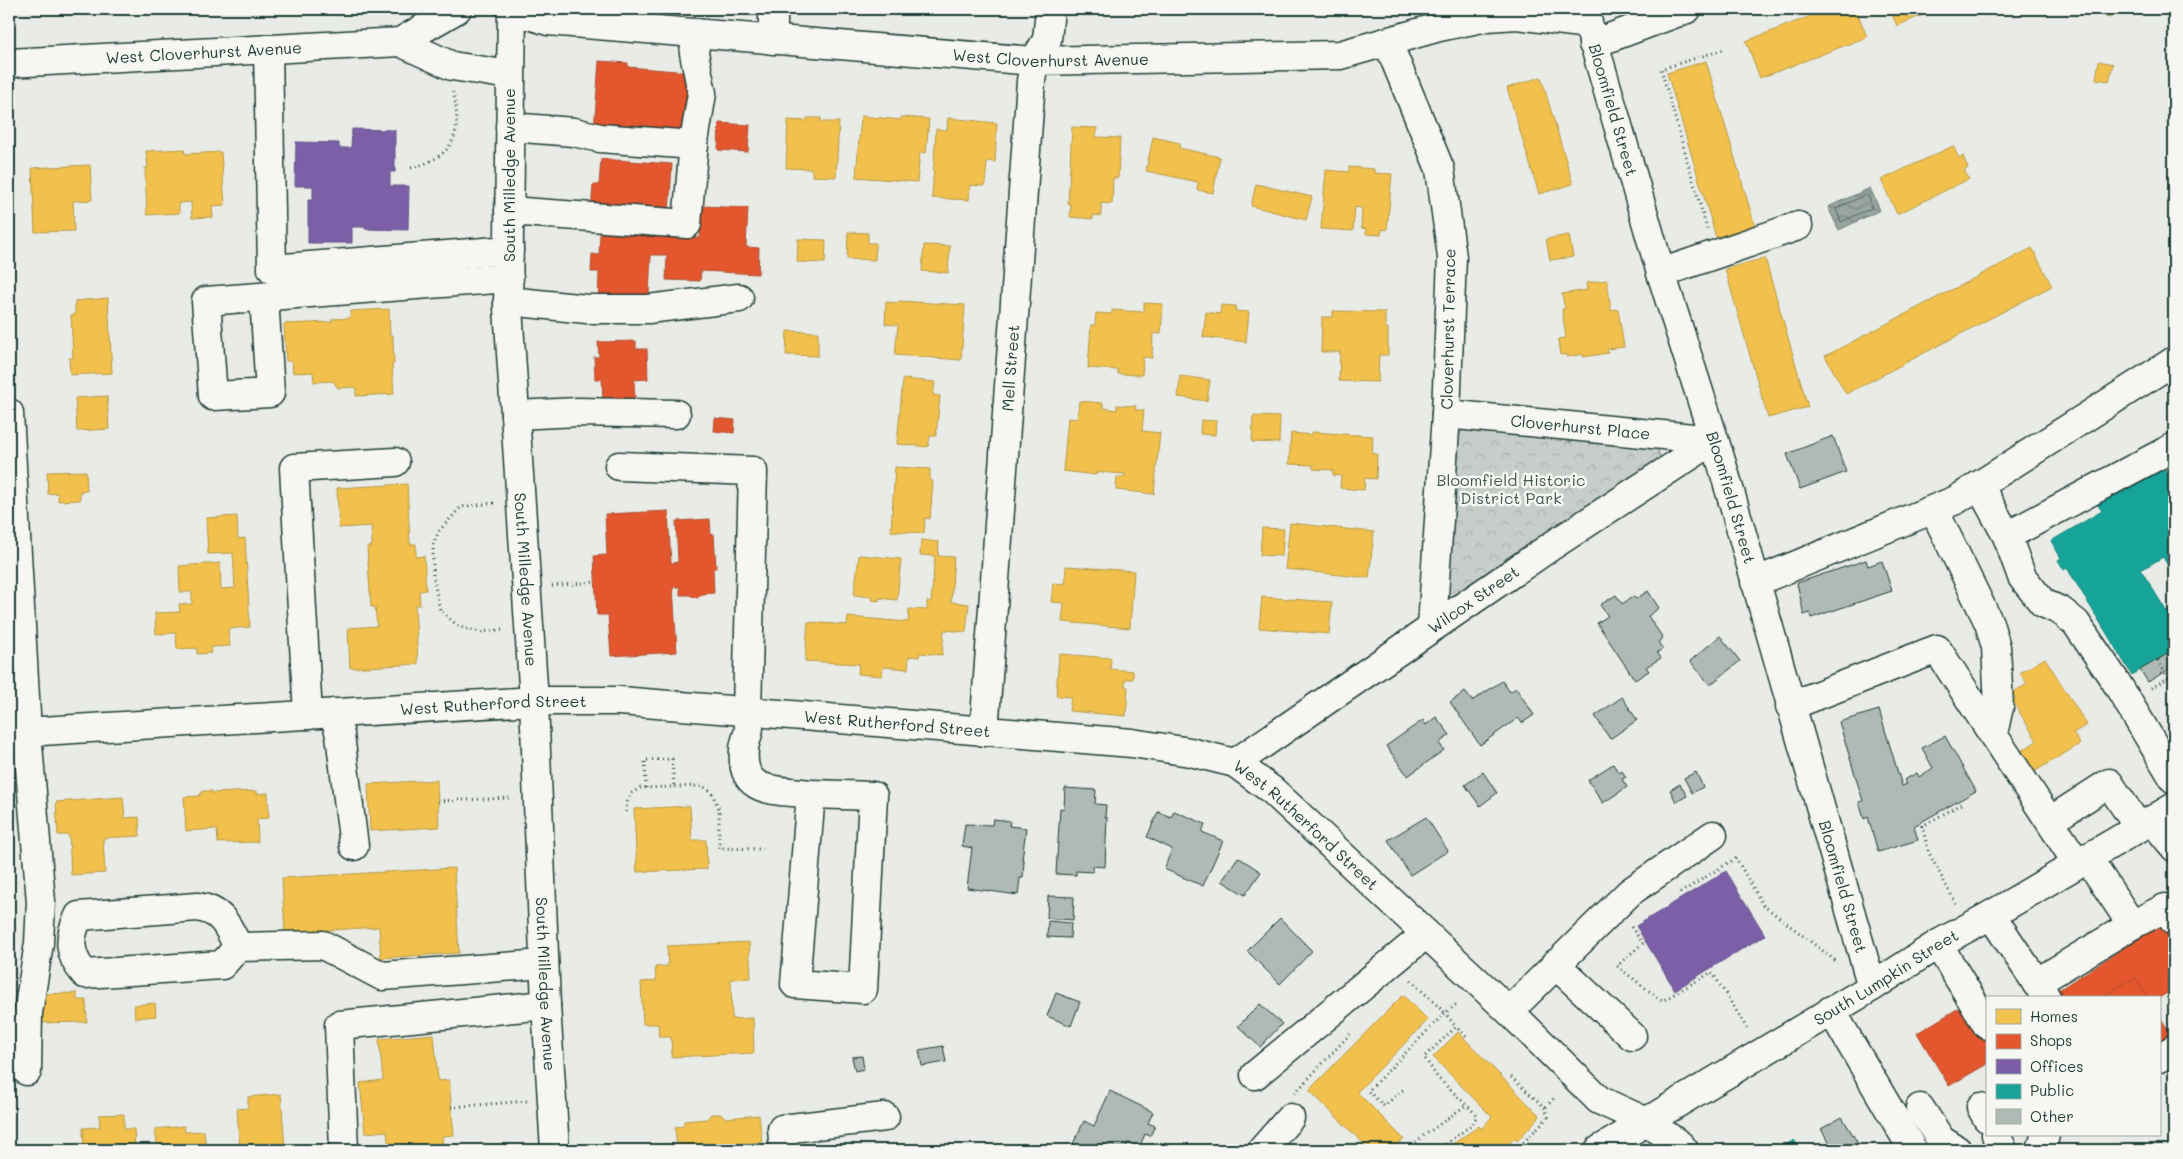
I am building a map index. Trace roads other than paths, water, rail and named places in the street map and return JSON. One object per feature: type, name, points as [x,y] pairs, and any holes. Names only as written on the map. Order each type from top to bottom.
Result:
[{"type":"street","name":"West Cloverhurst Avenue","points":[[9,63],[400,42],[457,9]]},
{"type":"street","name":"West Cloverhurst Avenue","points":[[511,9],[541,20],[1034,61],[1340,55],[1388,43],[1439,26],[1487,17],[1517,15],[1554,18],[1588,26]]},
{"type":"street","name":"South Milledge Avenue","points":[[511,9],[508,289],[534,701],[544,964],[555,1150]]},
{"type":"street","points":[[773,9],[773,40]]},
{"type":"street","name":"Mell Street","points":[[984,732],[1034,61],[1048,40],[1050,9]]},
{"type":"street","points":[[1588,26],[1687,9]]},
{"type":"street","name":"Bloomfield Street","points":[[1588,26],[1661,273],[1714,440],[1872,987]]},
{"type":"street","points":[[509,212],[687,224],[694,145],[702,93],[694,53],[697,33]]},
{"type":"street","name":"West Cloverhurst Avenue","points":[[400,42],[452,66],[510,75]]},
{"type":"street","name":"Cloverhurst Terrace","points":[[1388,43],[1440,169],[1452,258],[1446,414],[1432,626]]},
{"type":"street","points":[[268,49],[272,269],[509,250]]},
{"type":"street","points":[[510,127],[574,132],[600,138],[694,145]]},
{"type":"street","points":[[1661,273],[1798,226]]},
{"type":"street","points":[[264,297],[508,289],[587,309],[648,310],[739,298]]},
{"type":"street","points":[[1755,582],[1956,500],[2174,361]]},
{"type":"street","points":[[515,415],[578,412],[676,414]]},
{"type":"street","points":[[9,413],[18,732],[41,902],[39,943],[28,1013],[27,1071]]},
{"type":"street","name":"Cloverhurst Place","points":[[1446,414],[1714,440]]},
{"type":"street","name":"Wilcox Street","points":[[1235,763],[1552,545],[1714,440]]},
{"type":"street","points":[[2007,536],[2173,451]]},
{"type":"street","points":[[354,846],[340,735],[321,714],[294,468],[395,462]]},
{"type":"street","points":[[619,466],[753,470],[747,711],[749,728],[744,749],[744,766],[747,776],[754,785],[811,794],[873,796],[863,989],[795,984],[811,794]]},
{"type":"street","points":[[1979,485],[2007,536],[2022,577],[2043,603],[2061,611],[2076,623],[2116,682],[2174,779]]},
{"type":"street","points":[[1934,510],[1989,623],[1996,647],[1999,707],[1993,734]]},
{"type":"street","points":[[1790,706],[1937,649],[2050,821],[2132,925]]},
{"type":"street","name":"West Rutherford Street","points":[[18,732],[534,701],[620,701],[1132,743],[1190,752],[1235,763],[1273,792],[1509,1011],[1599,1100],[1647,1122],[1680,1145],[1684,1150]]},
{"type":"street","points":[[2050,821],[2109,783],[2155,819],[2174,847]]},
{"type":"street","name":"South Lumpkin Street","points":[[1599,1150],[1872,987],[1938,944],[1991,916],[2082,860],[2155,819]]},
{"type":"street","points":[[1509,1011],[1630,892],[1713,835]]},
{"type":"street","points":[[238,947],[227,924],[211,909],[197,907],[79,916],[70,939],[73,954],[79,968],[85,974],[222,965],[238,947],[323,945],[382,976],[544,964]]},
{"type":"street","points":[[1991,916],[2041,990],[2132,925],[2165,908],[2174,921]]},
{"type":"street","points":[[1255,1075],[1426,934]]},
{"type":"street","points":[[1938,944],[1986,1023]]},
{"type":"street","points":[[1555,964],[1632,1036]]},
{"type":"street","points":[[344,1150],[338,1024],[546,1005]]},
{"type":"street","points":[[1831,1010],[1913,1150]]},
{"type":"street","points":[[2160,1057],[2174,1049]]},
{"type":"street","points":[[1262,1150],[1291,1107]]},
{"type":"street","points":[[1920,1108],[1941,1140],[1957,1150]]},
{"type":"street","points":[[784,1150],[782,1128],[885,1118]]},
{"type":"street","points":[[1997,1136],[2004,1150]]},
{"type":"street","points":[[2040,1150],[2045,1136]]},
{"type":"water","points":[[1870,188],[1880,210],[1839,230],[1828,207]]},
{"type":"park label","name":"Bloomfield Historic District Park","points":[[1511,489]]}]
